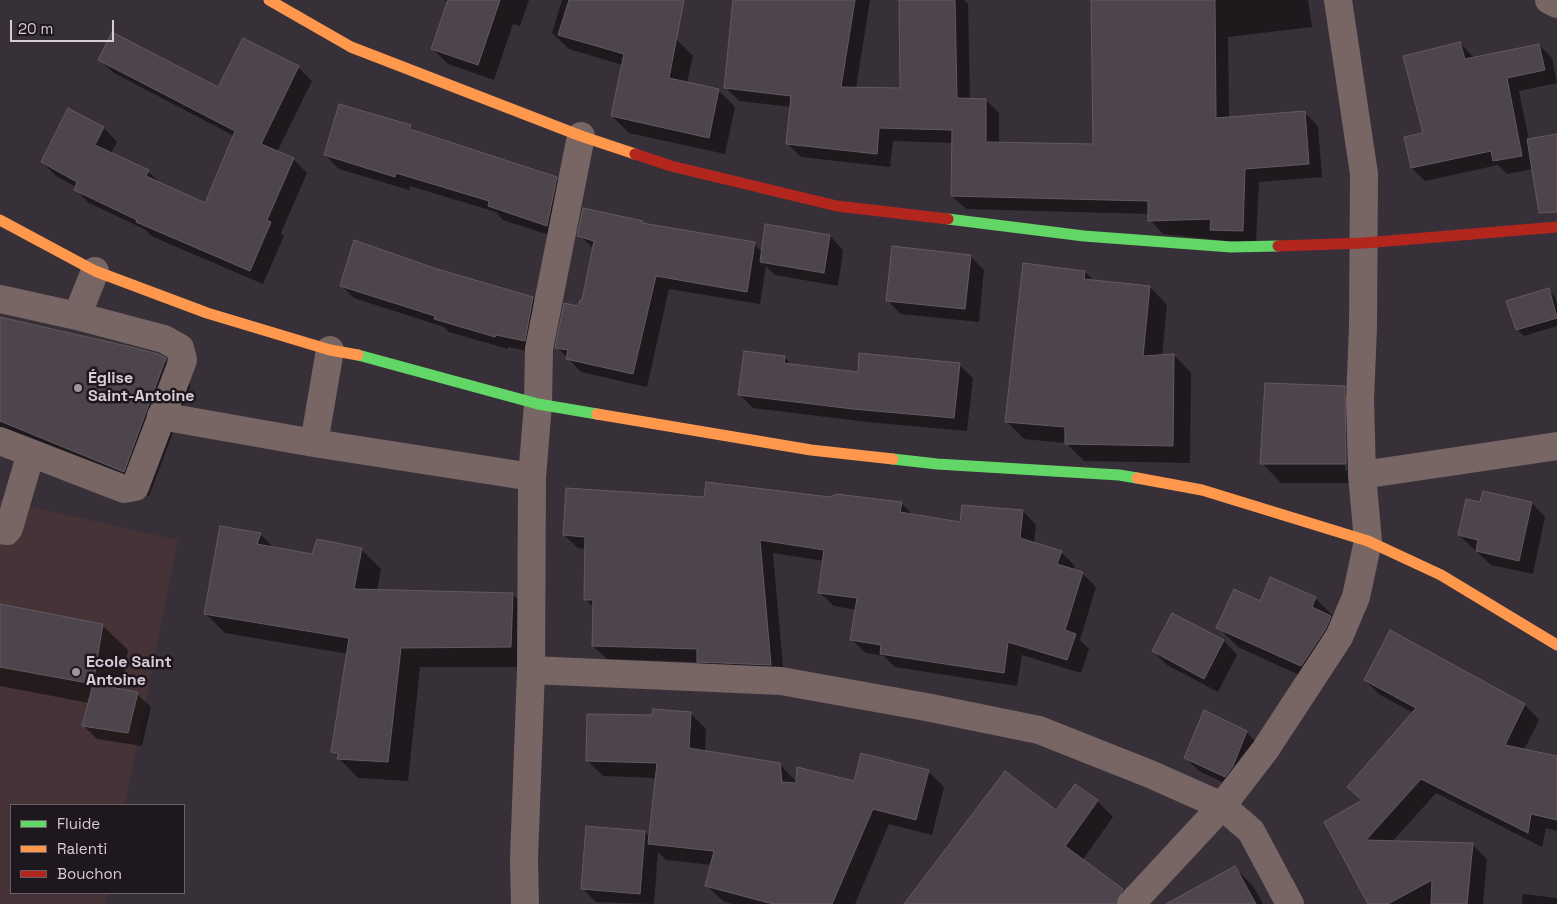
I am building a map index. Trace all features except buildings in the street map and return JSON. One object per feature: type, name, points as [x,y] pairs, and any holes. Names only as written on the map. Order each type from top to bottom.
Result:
[{"type":"main road","points":[[269,0],[351,47],[581,136],[671,166],[837,206],[1084,236],[1231,248],[1364,243],[1557,227]]},
{"type":"main road","points":[[0,220],[95,271],[207,313],[330,350],[401,366],[538,404],[811,450],[937,464],[1119,476],[1202,490],[1368,541],[1441,576],[1557,644]]},
{"type":"street","points":[[1131,904],[1222,806],[1266,750],[1339,636],[1356,597],[1368,541],[1362,475],[1360,400],[1364,174],[1338,0]]},
{"type":"street","points":[[1550,0],[1557,4]]},
{"type":"street","points":[[525,904],[524,859],[531,670],[532,477],[538,404],[539,349],[581,136]]},
{"type":"street","points":[[77,316],[95,271]]},
{"type":"street","points":[[0,299],[77,316],[164,339],[180,348],[183,360],[135,487],[130,489],[0,441]]},
{"type":"street","points":[[314,443],[330,350]]},
{"type":"street","points":[[161,416],[314,443],[532,477]]},
{"type":"street","points":[[1362,475],[1557,446]]},
{"type":"street","points":[[0,530],[7,531],[10,528],[31,453]]},
{"type":"street","points":[[531,670],[781,681],[926,707],[1039,730],[1150,774],[1222,806],[1251,831],[1290,904]]},
{"type":"shaded area","name":"Ecole Saint Antoine","points":[[0,500],[178,540],[125,804],[10,804],[10,894],[108,894],[105,904],[0,904]]},
{"type":"traffic: fast","points":[[948,219],[1084,236],[1231,247],[1278,246]]},
{"type":"traffic: fast","points":[[358,355],[538,404],[597,414]]},
{"type":"traffic: fast","points":[[893,459],[937,464],[1119,475],[1137,478]]},
{"type":"traffic: slow","points":[[269,0],[351,47],[581,136],[635,154]]},
{"type":"traffic: slow","points":[[0,220],[95,271],[207,313],[330,350],[358,355]]},
{"type":"traffic: slow","points":[[597,414],[811,450],[893,459]]},
{"type":"traffic: slow","points":[[1137,478],[1202,490],[1368,541],[1441,575],[1557,645]]},
{"type":"traffic: jam","points":[[635,154],[671,166],[837,206],[948,219]]},
{"type":"traffic: jam","points":[[1278,246],[1364,243],[1557,227]]},
{"type":"place","name":"Église Saint-Antoine","points":[[78,388]]},
{"type":"place","name":"Ecole Saint Antoine","points":[[76,672]]}]
